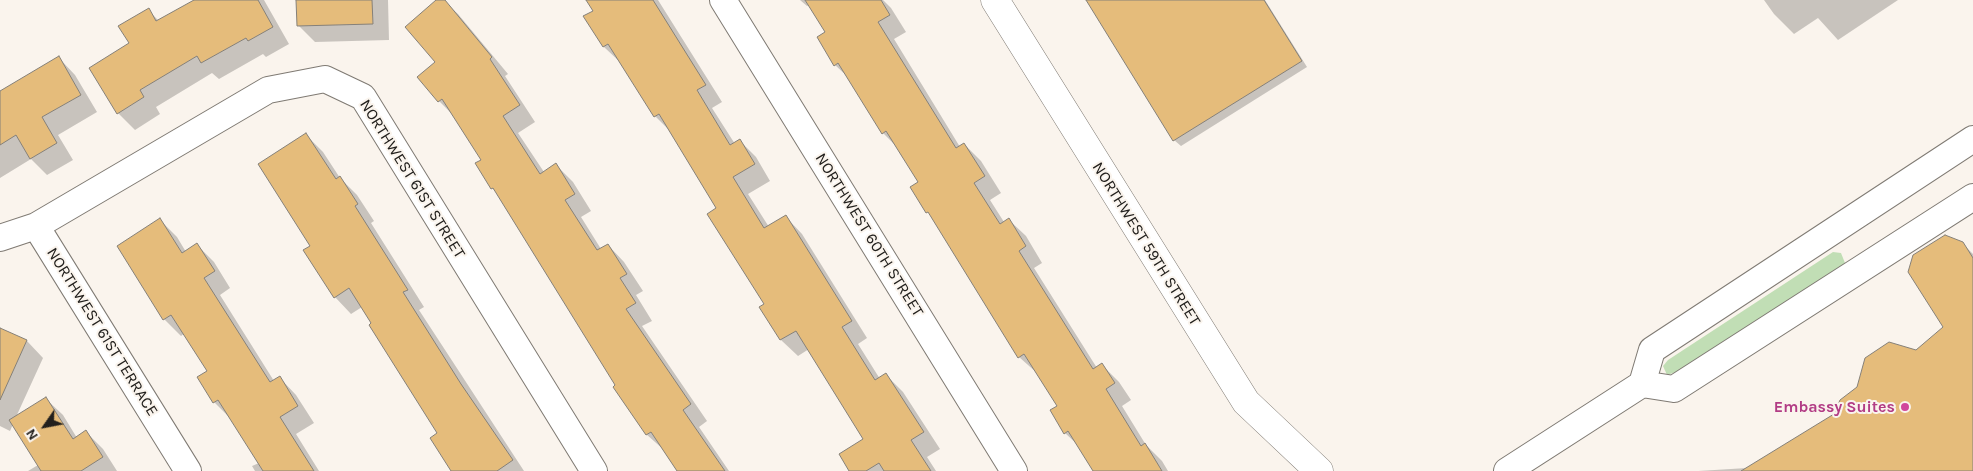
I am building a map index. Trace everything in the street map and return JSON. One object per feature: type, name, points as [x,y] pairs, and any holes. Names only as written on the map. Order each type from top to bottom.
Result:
[{"type":"street","name":"NORTHWEST 60TH STREET","points":[[723,0],[1014,471]]},
{"type":"street","name":"NORTHWEST 59TH STREET","points":[[995,0],[1246,402],[1319,471]]},
{"type":"street","name":"NORTHWEST 61ST STREET","points":[[36,226],[268,90],[325,80],[363,97],[594,471]]},
{"type":"street","points":[[1507,471],[1642,384],[1652,350],[1973,140]]},
{"type":"street","points":[[1642,384],[1674,389],[1973,197]]},
{"type":"street","points":[[0,238],[36,226]]},
{"type":"street","name":"NORTHWEST 61ST TERRACE","points":[[36,226],[188,471]]},
{"type":"green space","points":[[1833,252],[1841,253],[1845,263],[1841,267],[1676,372],[1667,375],[1663,366],[1668,360]]},
{"type":"building","points":[[194,0],[258,0],[273,27],[248,41],[246,38],[201,63],[197,56],[140,90],[144,97],[117,114],[89,68],[129,43],[118,26],[149,8],[156,21]]},
{"type":"building","points":[[296,0],[372,0],[373,24],[297,26]]},
{"type":"building","points":[[436,0],[445,0],[492,57],[490,59],[520,105],[503,116],[540,174],[556,163],[575,194],[565,200],[597,250],[608,244],[627,274],[620,278],[636,303],[626,309],[691,404],[683,410],[725,471],[677,471],[651,432],[646,435],[613,387],[615,385],[493,188],[491,189],[475,163],[481,160],[442,99],[438,102],[417,77],[435,62],[405,27]]},
{"type":"building","points":[[586,0],[653,0],[706,85],[697,90],[730,145],[740,139],[755,164],[733,177],[764,228],[786,215],[852,321],[842,327],[875,380],[886,373],[924,432],[911,440],[931,471],[884,471],[879,463],[866,471],[849,471],[839,454],[863,439],[796,331],[780,340],[759,307],[764,304],[707,214],[716,208],[659,114],[654,117],[608,44],[603,47],[583,16],[593,11]]},
{"type":"building","points":[[805,0],[881,0],[890,15],[878,22],[956,148],[964,143],[985,176],[974,183],[1000,224],[1009,218],[1026,246],[1019,251],[1093,369],[1102,363],[1115,383],[1106,389],[1141,446],[1145,443],[1162,471],[1093,471],[1068,431],[1064,434],[1050,410],[1057,406],[1024,354],[1018,358],[928,212],[926,213],[910,187],[918,182],[886,131],[882,134],[838,63],[834,66],[817,37],[825,32]]},
{"type":"building","points":[[1086,0],[1264,0],[1302,61],[1173,141]]},
{"type":"building","points":[[59,56],[81,95],[42,117],[57,143],[30,159],[16,135],[0,145],[0,91]]},
{"type":"building","points":[[306,133],[336,179],[340,176],[358,204],[355,206],[408,290],[403,292],[461,384],[513,460],[497,471],[451,471],[430,438],[437,433],[369,325],[371,323],[349,288],[334,298],[303,250],[310,246],[258,164]]},
{"type":"building","points":[[160,218],[182,253],[197,243],[215,271],[204,278],[270,382],[280,376],[298,406],[280,417],[314,471],[263,471],[218,400],[213,403],[197,377],[207,371],[171,315],[163,320],[117,246]]},
{"type":"building","name":"Embassy Suites","points":[[1945,235],[1963,242],[1973,258],[1973,471],[1741,471],[1834,414],[1840,400],[1857,387],[1865,358],[1889,342],[1916,350],[1943,327],[1908,272],[1913,255]]},
{"type":"building","points":[[0,328],[27,340],[0,400]]},
{"type":"building","points":[[46,397],[73,439],[86,430],[103,457],[81,471],[41,471],[9,420]]},
{"type":"place","name":"Embassy Suites","points":[[1905,407]]}]
